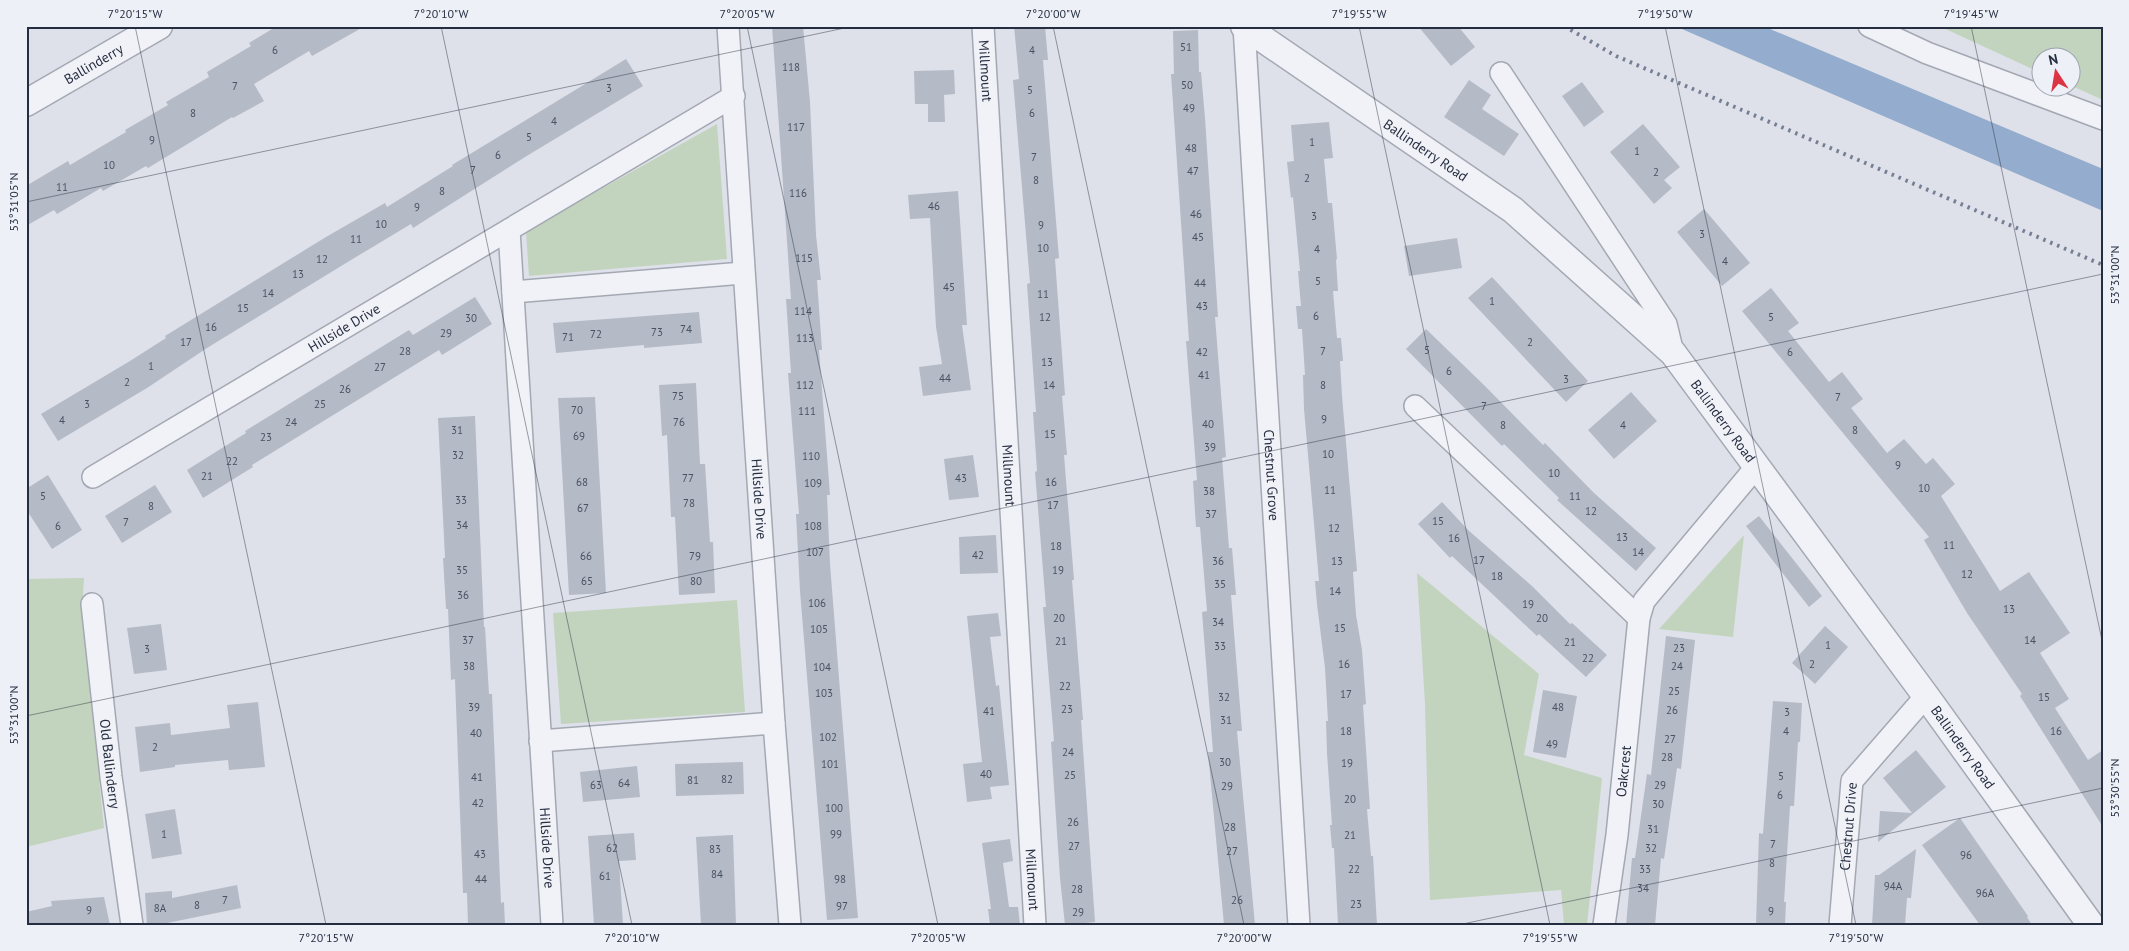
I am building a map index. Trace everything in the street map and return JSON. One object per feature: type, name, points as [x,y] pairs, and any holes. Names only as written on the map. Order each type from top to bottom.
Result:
[{"type":"street","name":"Ballinderry","points":[[26,103],[159,26]]},
{"type":"street","name":"Hillside Drive","points":[[728,26],[774,723],[790,925]]},
{"type":"street","name":"Millmount","points":[[983,26],[1035,925]]},
{"type":"street","name":"Ballinderry Road","points":[[1244,26],[1513,210],[1673,353],[1926,696],[2091,925]]},
{"type":"street","name":"Chestnut Grove","points":[[1244,26],[1300,925]]},
{"type":"street","points":[[1869,26],[1927,53],[2103,120]]},
{"type":"street","points":[[1501,73],[1666,324],[1673,353]]},
{"type":"street","name":"Hillside Drive","points":[[93,477],[734,96]]},
{"type":"street","name":"Hillside Drive","points":[[509,230],[552,925]]},
{"type":"street","points":[[514,292],[743,273]]},
{"type":"street","points":[[1415,406],[1639,618]]},
{"type":"street","name":"Oakcrest","points":[[1604,925],[1617,835],[1639,618],[1644,601],[1757,466]]},
{"type":"street","name":"Old Ballinderry","points":[[92,604],[111,777],[132,925]]},
{"type":"street","name":"Chestnut Drive","points":[[1840,925],[1852,781],[1926,696]]},
{"type":"street","points":[[540,741],[774,723]]},
{"type":"green space","points":[[1939,26],[2103,26],[2103,100],[2082,91],[2082,48],[2032,48],[2032,69]]},
{"type":"green space","points":[[717,124],[727,259],[529,276],[526,231]]},
{"type":"green space","points":[[1744,535],[1733,637],[1659,629]]},
{"type":"green space","points":[[1417,573],[1539,674],[1524,755],[1602,778],[1587,925],[1564,925],[1561,890],[1430,900],[1425,704]]},
{"type":"green space","points":[[84,578],[82,612],[104,828],[26,847],[26,579]]},
{"type":"green space","points":[[737,600],[745,712],[561,724],[553,613]]},
{"type":"water","points":[[1675,26],[1763,26],[2103,169],[2103,211]]},
{"type":"building","points":[[277,26],[365,26],[312,56],[309,51],[254,84],[264,101],[232,117],[148,168],[146,166],[103,191],[101,188],[57,214],[54,210],[26,226],[26,186],[68,161],[70,165],[126,132],[125,130],[168,105],[166,102],[209,77],[207,72],[251,46],[249,43]]},
{"type":"building","points":[[772,26],[803,26],[810,102],[816,235],[821,280],[817,280],[822,350],[819,350],[830,495],[827,495],[830,564],[858,918],[827,920],[800,591],[796,514],[799,514],[788,373],[791,373],[786,299],[791,299]]},
{"type":"building","points":[[1014,26],[1045,26],[1048,60],[1043,60],[1059,258],[1055,259],[1065,395],[1062,396],[1067,455],[1064,455],[1074,580],[1072,580],[1083,720],[1081,720],[1095,922],[1065,925],[1051,742],[1054,741],[1043,607],[1046,607],[1035,472],[1037,471],[1033,412],[1036,412],[1027,284],[1030,283],[1013,80],[1019,79]]},
{"type":"building","points":[[1418,26],[1458,26],[1475,47],[1451,66]]},
{"type":"building","points":[[1198,30],[1199,72],[1201,72],[1205,118],[1218,317],[1215,317],[1226,457],[1222,458],[1229,548],[1232,548],[1236,595],[1231,595],[1242,731],[1237,731],[1255,925],[1224,925],[1208,752],[1213,752],[1202,612],[1207,611],[1200,527],[1196,527],[1193,481],[1197,480],[1186,341],[1189,341],[1171,74],[1174,74],[1173,31]]},
{"type":"building","points":[[626,59],[643,86],[525,157],[413,228],[411,224],[351,260],[207,348],[147,388],[58,441],[41,414],[130,361],[166,338],[165,336],[326,237],[385,203],[387,207]]},
{"type":"building","points":[[954,70],[955,94],[944,95],[945,122],[928,122],[928,104],[915,104],[914,71]]},
{"type":"building","points":[[1469,80],[1491,95],[1482,109],[1519,134],[1504,156],[1444,117]]},
{"type":"building","points":[[1582,82],[1604,112],[1584,127],[1562,96]]},
{"type":"building","points":[[1329,122],[1333,158],[1324,159],[1328,203],[1332,203],[1337,259],[1338,291],[1333,291],[1337,338],[1341,338],[1343,361],[1340,361],[1342,396],[1357,571],[1353,572],[1356,615],[1362,650],[1366,704],[1363,705],[1370,809],[1367,809],[1371,856],[1373,856],[1377,925],[1338,925],[1334,848],[1332,848],[1330,825],[1332,825],[1327,753],[1326,721],[1328,721],[1325,668],[1315,581],[1319,581],[1304,409],[1303,375],[1305,375],[1302,329],[1298,329],[1296,306],[1301,306],[1298,271],[1300,271],[1293,197],[1291,198],[1287,162],[1294,161],[1291,125]]},
{"type":"building","points":[[1643,124],[1680,167],[1664,180],[1672,188],[1654,204],[1610,152]]},
{"type":"building","points":[[958,191],[967,325],[962,325],[971,390],[923,396],[919,367],[942,364],[936,327],[930,218],[910,219],[908,195]]},
{"type":"building","points":[[1704,209],[1750,263],[1722,286],[1677,232]]},
{"type":"building","points":[[1457,238],[1462,268],[1409,276],[1404,246]]},
{"type":"building","points":[[1492,277],[1588,381],[1566,402],[1468,298]]},
{"type":"building","points":[[1771,288],[1799,323],[1788,331],[1829,382],[1842,372],[1863,399],[1851,408],[1887,453],[1904,439],[1926,464],[1933,458],[1955,484],[1941,496],[2000,591],[2029,572],[2070,633],[2040,653],[2069,699],[2055,708],[2088,760],[2103,750],[2103,827],[2020,696],[2022,694],[1967,613],[1924,540],[1929,537],[1742,311]]},
{"type":"building","points":[[475,297],[492,324],[442,355],[439,350],[252,465],[253,467],[203,498],[187,470],[246,433],[245,431],[409,330],[413,335]]},
{"type":"building","points":[[699,312],[702,343],[644,348],[644,345],[556,353],[553,323]]},
{"type":"building","points":[[1426,329],[1543,445],[1545,443],[1594,493],[1656,548],[1636,571],[1557,500],[1559,498],[1504,444],[1502,446],[1406,349]]},
{"type":"building","points":[[696,383],[700,464],[705,464],[710,542],[713,542],[715,593],[679,595],[675,517],[671,517],[667,435],[662,436],[659,385]]},
{"type":"building","points":[[1631,392],[1657,421],[1614,459],[1588,430]]},
{"type":"building","points":[[595,397],[606,593],[569,595],[558,398]]},
{"type":"building","points":[[475,416],[484,627],[489,694],[492,694],[501,903],[504,902],[505,925],[468,925],[467,893],[463,893],[455,679],[451,680],[448,609],[446,609],[438,418]]},
{"type":"building","points":[[973,455],[979,497],[949,500],[944,459]]},
{"type":"building","points":[[48,475],[82,530],[52,549],[26,509],[26,489]]},
{"type":"building","points":[[155,485],[172,512],[122,543],[105,516]]},
{"type":"building","points":[[1442,502],[1468,530],[1533,587],[1570,624],[1572,623],[1607,655],[1586,677],[1539,634],[1537,636],[1452,556],[1450,558],[1418,524]]},
{"type":"building","points":[[1759,516],[1822,596],[1809,607],[1746,526]]},
{"type":"building","points":[[996,535],[998,573],[960,574],[959,537]]},
{"type":"building","points":[[998,613],[1001,636],[990,637],[996,686],[999,685],[1009,785],[990,787],[992,799],[967,802],[963,764],[982,762],[967,616]]},
{"type":"building","points":[[161,624],[167,670],[134,674],[127,628]]},
{"type":"building","points":[[1825,626],[1848,647],[1815,684],[1792,663]]},
{"type":"building","points":[[1666,636],[1695,640],[1681,769],[1677,768],[1664,859],[1661,858],[1655,925],[1626,925],[1632,858],[1635,858],[1647,774],[1651,775]]},
{"type":"building","points":[[1543,690],[1577,696],[1566,758],[1533,752]]},
{"type":"building","points":[[1773,701],[1802,703],[1800,742],[1798,742],[1794,806],[1790,806],[1784,902],[1786,902],[1785,925],[1756,925],[1759,833],[1763,834]]},
{"type":"building","points":[[258,702],[265,767],[229,770],[228,760],[175,765],[175,767],[140,772],[135,727],[170,723],[171,735],[230,728],[227,705]]},
{"type":"building","points":[[1916,750],[1946,787],[1878,842],[1880,811],[1912,813],[1883,778]]},
{"type":"building","points":[[743,762],[744,794],[676,796],[675,764]]},
{"type":"building","points":[[637,766],[640,797],[583,802],[580,772]]},
{"type":"building","points":[[175,809],[182,854],[152,859],[145,814]]},
{"type":"building","points":[[1960,818],[2028,916],[2032,925],[1980,925],[1922,845]]},
{"type":"building","points":[[634,833],[636,860],[619,861],[623,925],[594,925],[588,836]]},
{"type":"building","points":[[733,835],[736,925],[701,925],[696,837]]},
{"type":"building","points":[[1010,839],[1013,861],[1003,863],[1009,907],[1018,907],[1020,925],[990,925],[988,909],[991,909],[982,843]]},
{"type":"building","points":[[1916,849],[1911,898],[1907,898],[1905,925],[1872,925],[1875,875],[1879,875]]},
{"type":"building","points":[[237,885],[241,908],[167,923],[147,925],[145,893],[172,891],[172,898]]},
{"type":"building","points":[[104,897],[110,925],[26,925],[26,912],[52,906],[51,901]]},
{"type":"railway","points":[[1564,26],[1616,56],[2103,265]]}]
